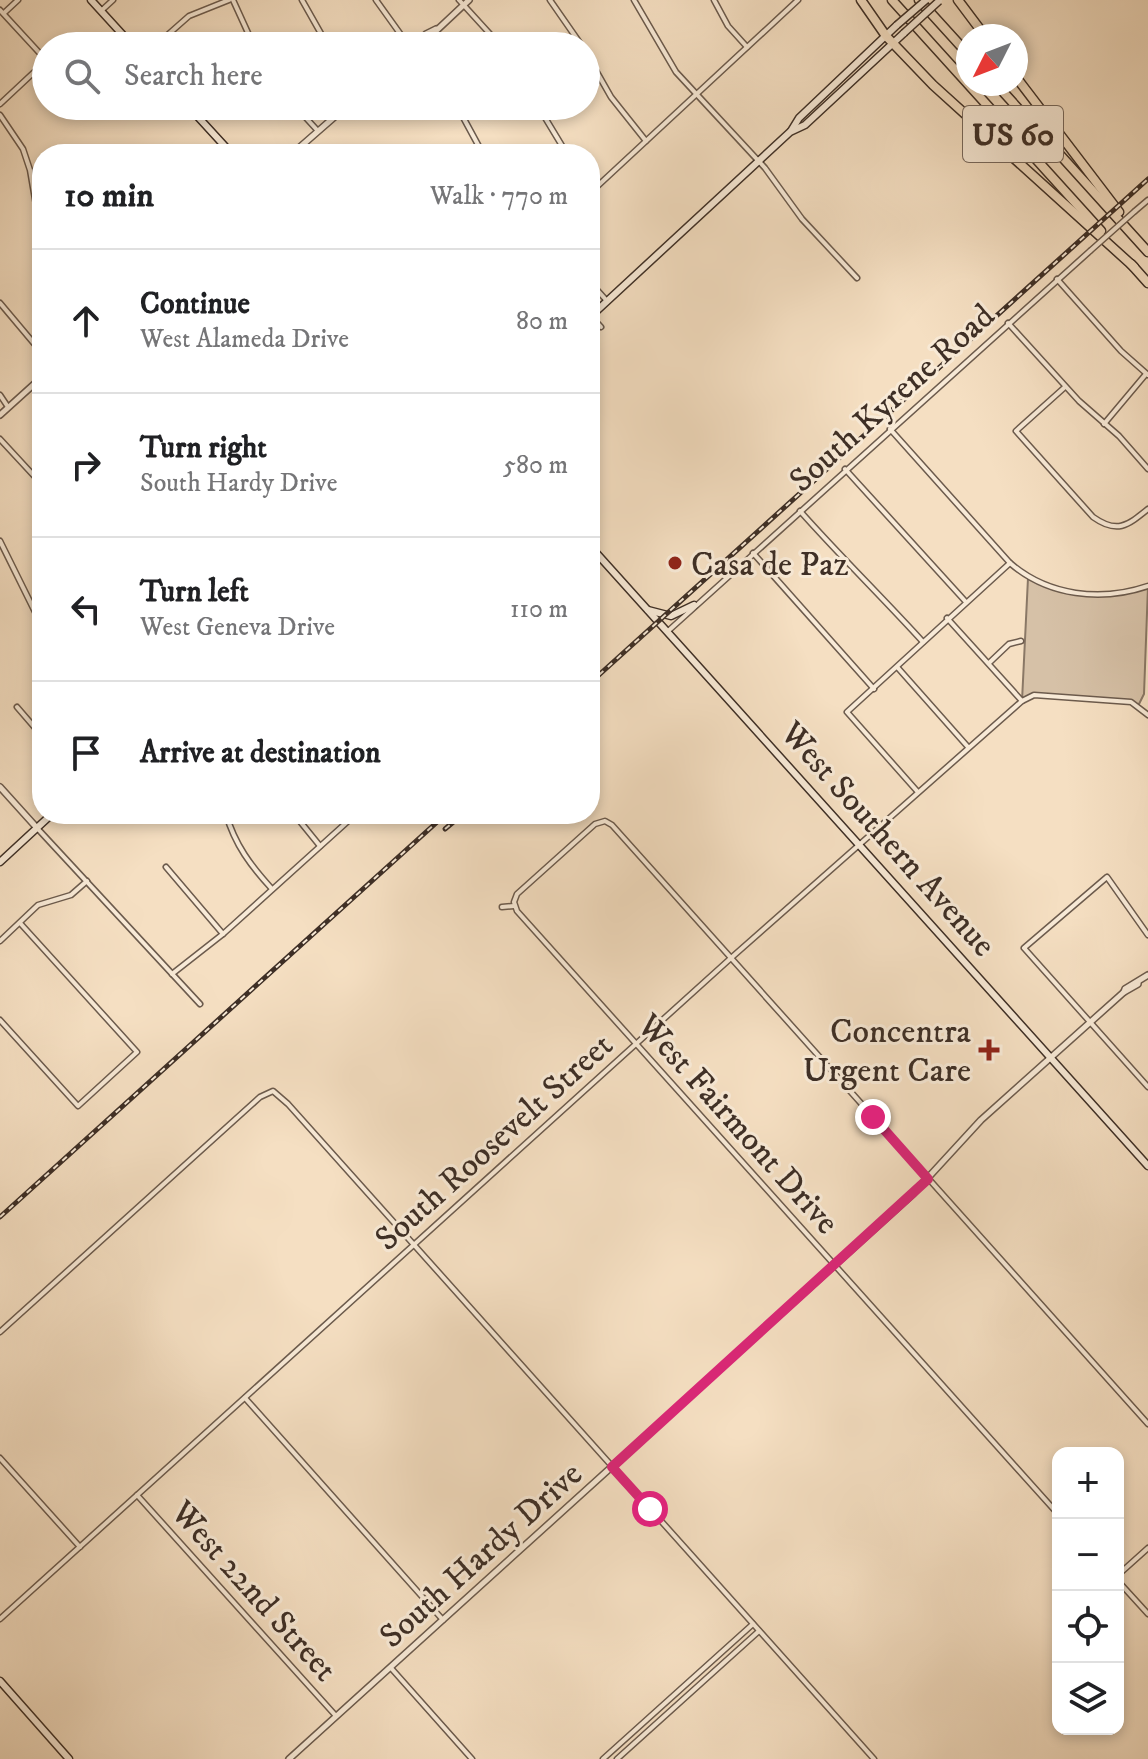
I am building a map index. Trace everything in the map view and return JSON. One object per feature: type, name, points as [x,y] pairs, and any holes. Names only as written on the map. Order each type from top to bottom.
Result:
[{"type":"highway","points":[[861,0],[889,39],[945,95],[1134,267]]},
{"type":"highway","name":"US 60","points":[[892,0],[1148,283]]},
{"type":"highway","points":[[919,0],[956,41]]},
{"type":"highway","points":[[958,0],[976,24]]},
{"type":"highway","points":[[1028,93],[1148,249]]},
{"type":"highway","name":"US 60","points":[[1007,96],[1148,249]]},
{"type":"main road","points":[[91,0],[120,32]]},
{"type":"main road","points":[[600,307],[791,131],[805,125],[889,39],[897,25],[926,0]]},
{"type":"main road","points":[[889,39],[904,33],[939,0]]},
{"type":"main road","points":[[201,120],[223,144]]},
{"type":"main road","name":"West Southern Avenue","points":[[600,557],[1148,1166]]},
{"type":"main road","points":[[648,610],[671,616],[694,605]]},
{"type":"main road","points":[[0,862],[41,824]]},
{"type":"main road","points":[[0,1681],[68,1759]]},
{"type":"street","points":[[18,0],[2,12],[32,45]]},
{"type":"street","points":[[101,11],[113,0]]},
{"type":"street","points":[[171,32],[189,16],[231,0],[247,32]]},
{"type":"street","points":[[302,0],[320,32]]},
{"type":"street","points":[[376,0],[403,32]]},
{"type":"street","points":[[430,32],[462,2],[469,0]]},
{"type":"street","points":[[550,0],[572,32]]},
{"type":"street","points":[[634,0],[672,65],[758,161],[802,219],[857,278]]},
{"type":"street","points":[[714,0],[728,26],[747,47]]},
{"type":"street","points":[[600,183],[798,0]]},
{"type":"street","points":[[462,2],[489,32]]},
{"type":"street","points":[[0,104],[32,73]]},
{"type":"street","points":[[600,78],[611,97],[646,141]]},
{"type":"street","points":[[0,115],[23,149],[32,175]]},
{"type":"street","points":[[308,120],[318,131]]},
{"type":"street","points":[[303,144],[331,120]]},
{"type":"street","points":[[465,120],[478,144]]},
{"type":"street","points":[[546,120],[561,144]]},
{"type":"street","name":"South Kyrene Road","points":[[667,632],[1148,200]]},
{"type":"street","points":[[1057,279],[1121,351],[1147,374],[1104,424]]},
{"type":"street","points":[[600,293],[607,301]]},
{"type":"street","points":[[0,303],[32,339]]},
{"type":"street","points":[[1008,323],[1065,387],[1148,469]]},
{"type":"street","points":[[0,415],[32,386]]},
{"type":"street","points":[[1065,387],[1016,431],[1093,517],[1104,524],[1115,527],[1125,525],[1148,509]]},
{"type":"street","points":[[0,395],[8,407]]},
{"type":"street","points":[[0,403],[8,407]]},
{"type":"street","points":[[890,429],[1010,563],[1028,578],[1056,590],[1107,594],[1148,586]]},
{"type":"street","points":[[0,439],[32,474]]},
{"type":"street","points":[[845,469],[966,602]]},
{"type":"street","points":[[800,511],[923,642]]},
{"type":"street","points":[[0,541],[32,606]]},
{"type":"street","points":[[753,553],[874,689]]},
{"type":"street","points":[[917,791],[847,712],[1010,563]]},
{"type":"street","points":[[947,618],[1022,701],[1034,695],[1131,702],[1148,715]]},
{"type":"street","points":[[989,663],[1009,644],[1021,641]]},
{"type":"street","points":[[898,668],[968,747]]},
{"type":"street","name":"South Roosevelt Street","points":[[0,1619],[859,843],[1022,701]]},
{"type":"street","points":[[17,707],[32,724]]},
{"type":"street","points":[[0,787],[32,822]]},
{"type":"street","points":[[600,822],[605,821],[619,833],[1148,1424]]},
{"type":"street","points":[[33,824],[200,1004]]},
{"type":"street","points":[[229,824],[244,857],[273,890]]},
{"type":"street","points":[[302,824],[320,847]]},
{"type":"street","points":[[172,974],[223,934],[345,824]]},
{"type":"street","points":[[502,907],[514,904],[517,894],[595,824]]},
{"type":"street","points":[[166,867],[223,934]]},
{"type":"street","points":[[1148,935],[1107,877],[1024,948],[1148,1087]]},
{"type":"street","points":[[0,941],[45,901],[71,895],[87,881]]},
{"type":"street","name":"West Fairmont Drive","points":[[514,904],[1052,1507]]},
{"type":"street","points":[[0,1020],[78,1106],[137,1052],[20,923]]},
{"type":"street","name":"South Hardy Drive","points":[[289,1759],[928,1179],[981,1120],[1124,992],[1148,975]]},
{"type":"street","points":[[0,1332],[260,1097],[273,1091],[288,1104],[874,1759]]},
{"type":"street","points":[[245,1398],[443,1620]]},
{"type":"street","points":[[0,1458],[80,1547]]},
{"type":"street","name":"West 22nd Street","points":[[137,1495],[336,1716]]},
{"type":"street","points":[[1124,1570],[1148,1548]]},
{"type":"street","points":[[1124,1588],[1148,1614]]},
{"type":"street","points":[[603,1759],[753,1624]]},
{"type":"street","points":[[617,1759],[759,1631]]},
{"type":"street","points":[[391,1668],[472,1759]]},
{"type":"shaded area","points":[[1028,578],[1059,589],[1087,593],[1148,586],[1144,694],[1138,706],[1131,702],[1034,695],[1022,701]]},
{"type":"railway","points":[[600,674],[1148,179]]},
{"type":"railway","points":[[0,1217],[435,824]]},
{"type":"railway","points":[[445,829],[451,824]]},
{"type":"place","name":"Casa de Paz","points":[[675,563]]},
{"type":"place","name":"Concentra Urgent Care","points":[[989,1050]]},
{"type":"route","points":[[650,1509],[612,1467],[928,1179],[873,1117]]}]
